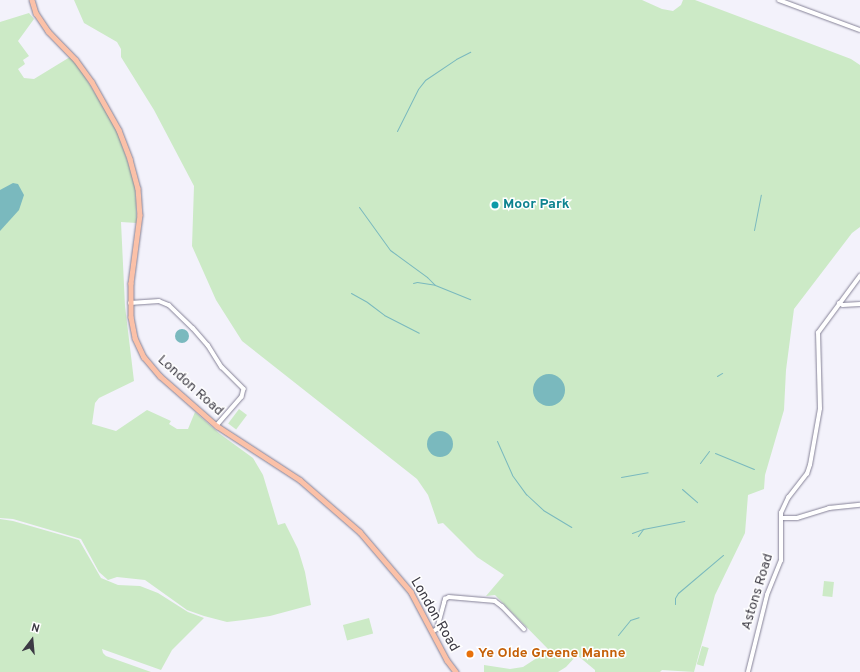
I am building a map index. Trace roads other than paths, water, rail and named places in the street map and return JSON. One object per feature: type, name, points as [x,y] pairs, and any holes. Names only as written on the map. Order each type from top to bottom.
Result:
[{"type":"main road","name":"London Road","points":[[32,0],[36,13],[48,31],[80,64],[92,82],[119,130],[128,152],[138,188],[140,215],[131,283],[130,303],[135,338],[147,362],[160,376],[217,426],[300,480],[360,532],[411,592],[447,660],[456,672]]},
{"type":"street","points":[[779,0],[860,30]]},
{"type":"street","points":[[860,276],[839,303],[843,305],[860,304]]},
{"type":"street","points":[[130,303],[159,301],[169,305],[208,345],[222,367],[244,389],[242,397],[217,426]]},
{"type":"street","name":"Astons Road","points":[[748,672],[767,595],[778,573],[781,561],[781,518],[785,504],[807,474],[811,460],[820,409],[820,377],[817,336],[821,326],[839,303]]},
{"type":"street","points":[[781,518],[797,518],[829,508],[860,505]]},
{"type":"street","points":[[432,632],[437,629],[445,599],[449,597],[495,601],[502,606],[524,629]]},
{"type":"water","points":[[13,183],[18,184],[24,195],[19,210],[0,231],[0,190]]},
{"type":"water","points":[[179,329],[185,329],[189,333],[189,339],[185,343],[179,343],[175,339],[175,333]]},
{"type":"water","points":[[546,374],[552,374],[561,378],[565,390],[561,402],[552,406],[546,406],[537,402],[533,393],[533,387],[537,378]]},
{"type":"water","points":[[440,431],[449,435],[453,444],[449,453],[440,457],[431,453],[427,444],[431,435]]},
{"type":"waterway","points":[[397,131],[418,89],[425,80],[456,59],[470,52]]},
{"type":"waterway","points":[[754,230],[761,195]]},
{"type":"waterway","points":[[359,207],[390,250],[427,277],[435,285]]},
{"type":"waterway","points":[[413,283],[417,282],[435,285],[470,299]]},
{"type":"waterway","points":[[351,293],[367,302],[384,315],[419,333]]},
{"type":"waterway","points":[[717,376],[722,373]]},
{"type":"waterway","points":[[497,441],[512,475],[526,494],[543,510],[571,527]]},
{"type":"waterway","points":[[700,463],[709,451]]},
{"type":"waterway","points":[[715,453],[754,469]]},
{"type":"waterway","points":[[621,477],[648,472]]},
{"type":"waterway","points":[[682,489],[697,502]]},
{"type":"waterway","points":[[638,536],[643,529],[684,521]]},
{"type":"waterway","points":[[632,533],[643,529]]},
{"type":"waterway","points":[[675,604],[675,598],[678,593],[723,555]]},
{"type":"waterway","points":[[618,635],[630,620],[639,617]]},
{"type":"place","name":"Moor Park","points":[[495,205]]},
{"type":"place","name":"Ye Olde Greene Manne","points":[[470,654]]}]
